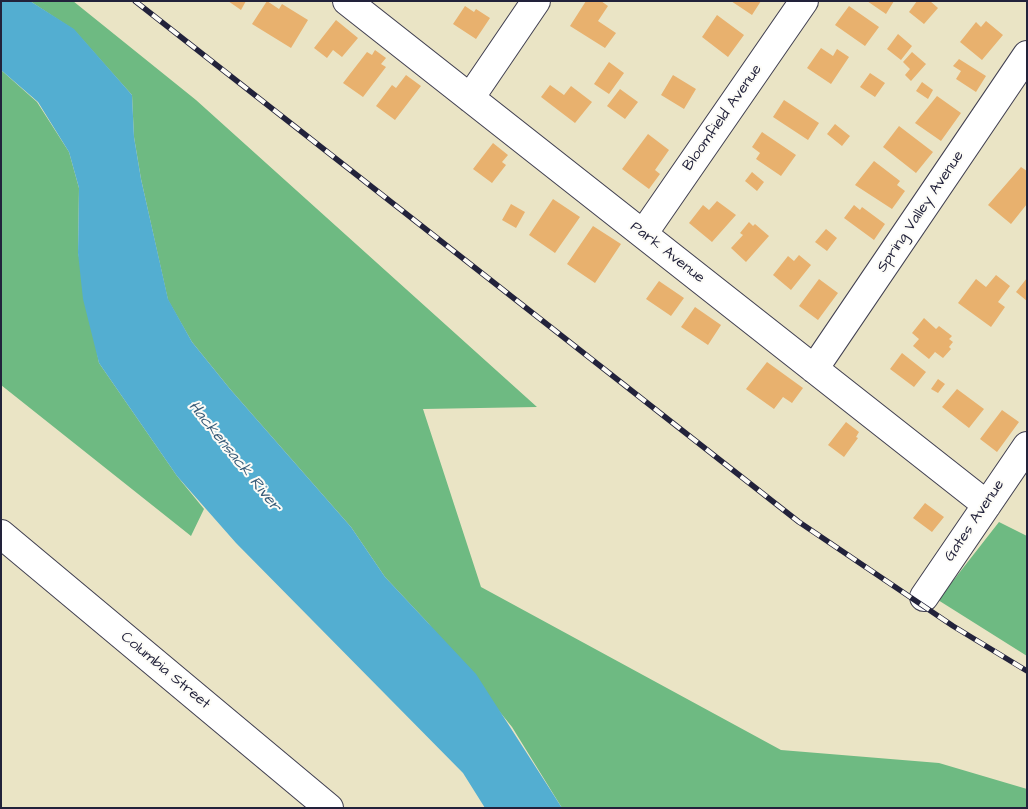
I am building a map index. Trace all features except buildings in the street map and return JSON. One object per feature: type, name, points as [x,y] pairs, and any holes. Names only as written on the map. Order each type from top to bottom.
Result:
[{"type":"street","name":"Park Avenue","points":[[347,1],[987,505]]},
{"type":"street","points":[[470,98],[536,1]]},
{"type":"street","name":"Bloomfield Avenue","points":[[643,234],[804,1]]},
{"type":"street","name":"Spring Valley Avenue","points":[[814,369],[1027,55]]},
{"type":"street","name":"Gates Avenue","points":[[924,597],[1027,446]]},
{"type":"street","name":"Columbia Street","points":[[1,534],[329,808]]},
{"type":"green space","points":[[30,1],[73,1],[196,100],[537,407],[423,409],[481,587],[781,750],[939,763],[1027,789],[1027,808],[562,808],[512,727],[428,623],[385,577],[351,527],[230,389],[192,342],[168,300],[141,179],[134,137],[132,95],[74,30]]},
{"type":"green space","points":[[1,70],[37,102],[69,152],[79,188],[78,252],[99,363],[177,476],[204,509],[191,536],[1,385]]},
{"type":"green space","points":[[999,522],[1027,536],[1027,656],[938,600]]},
{"type":"water","name":"Hackensack River","points":[[1,1],[30,1],[74,29],[132,95],[134,137],[141,179],[168,299],[192,342],[230,389],[351,527],[385,577],[476,674],[562,808],[485,808],[463,773],[236,543],[177,476],[99,363],[83,299],[78,253],[79,188],[69,152],[38,102],[1,70]]},
{"type":"railway","points":[[135,1],[799,522],[953,626],[1027,671]]}]
